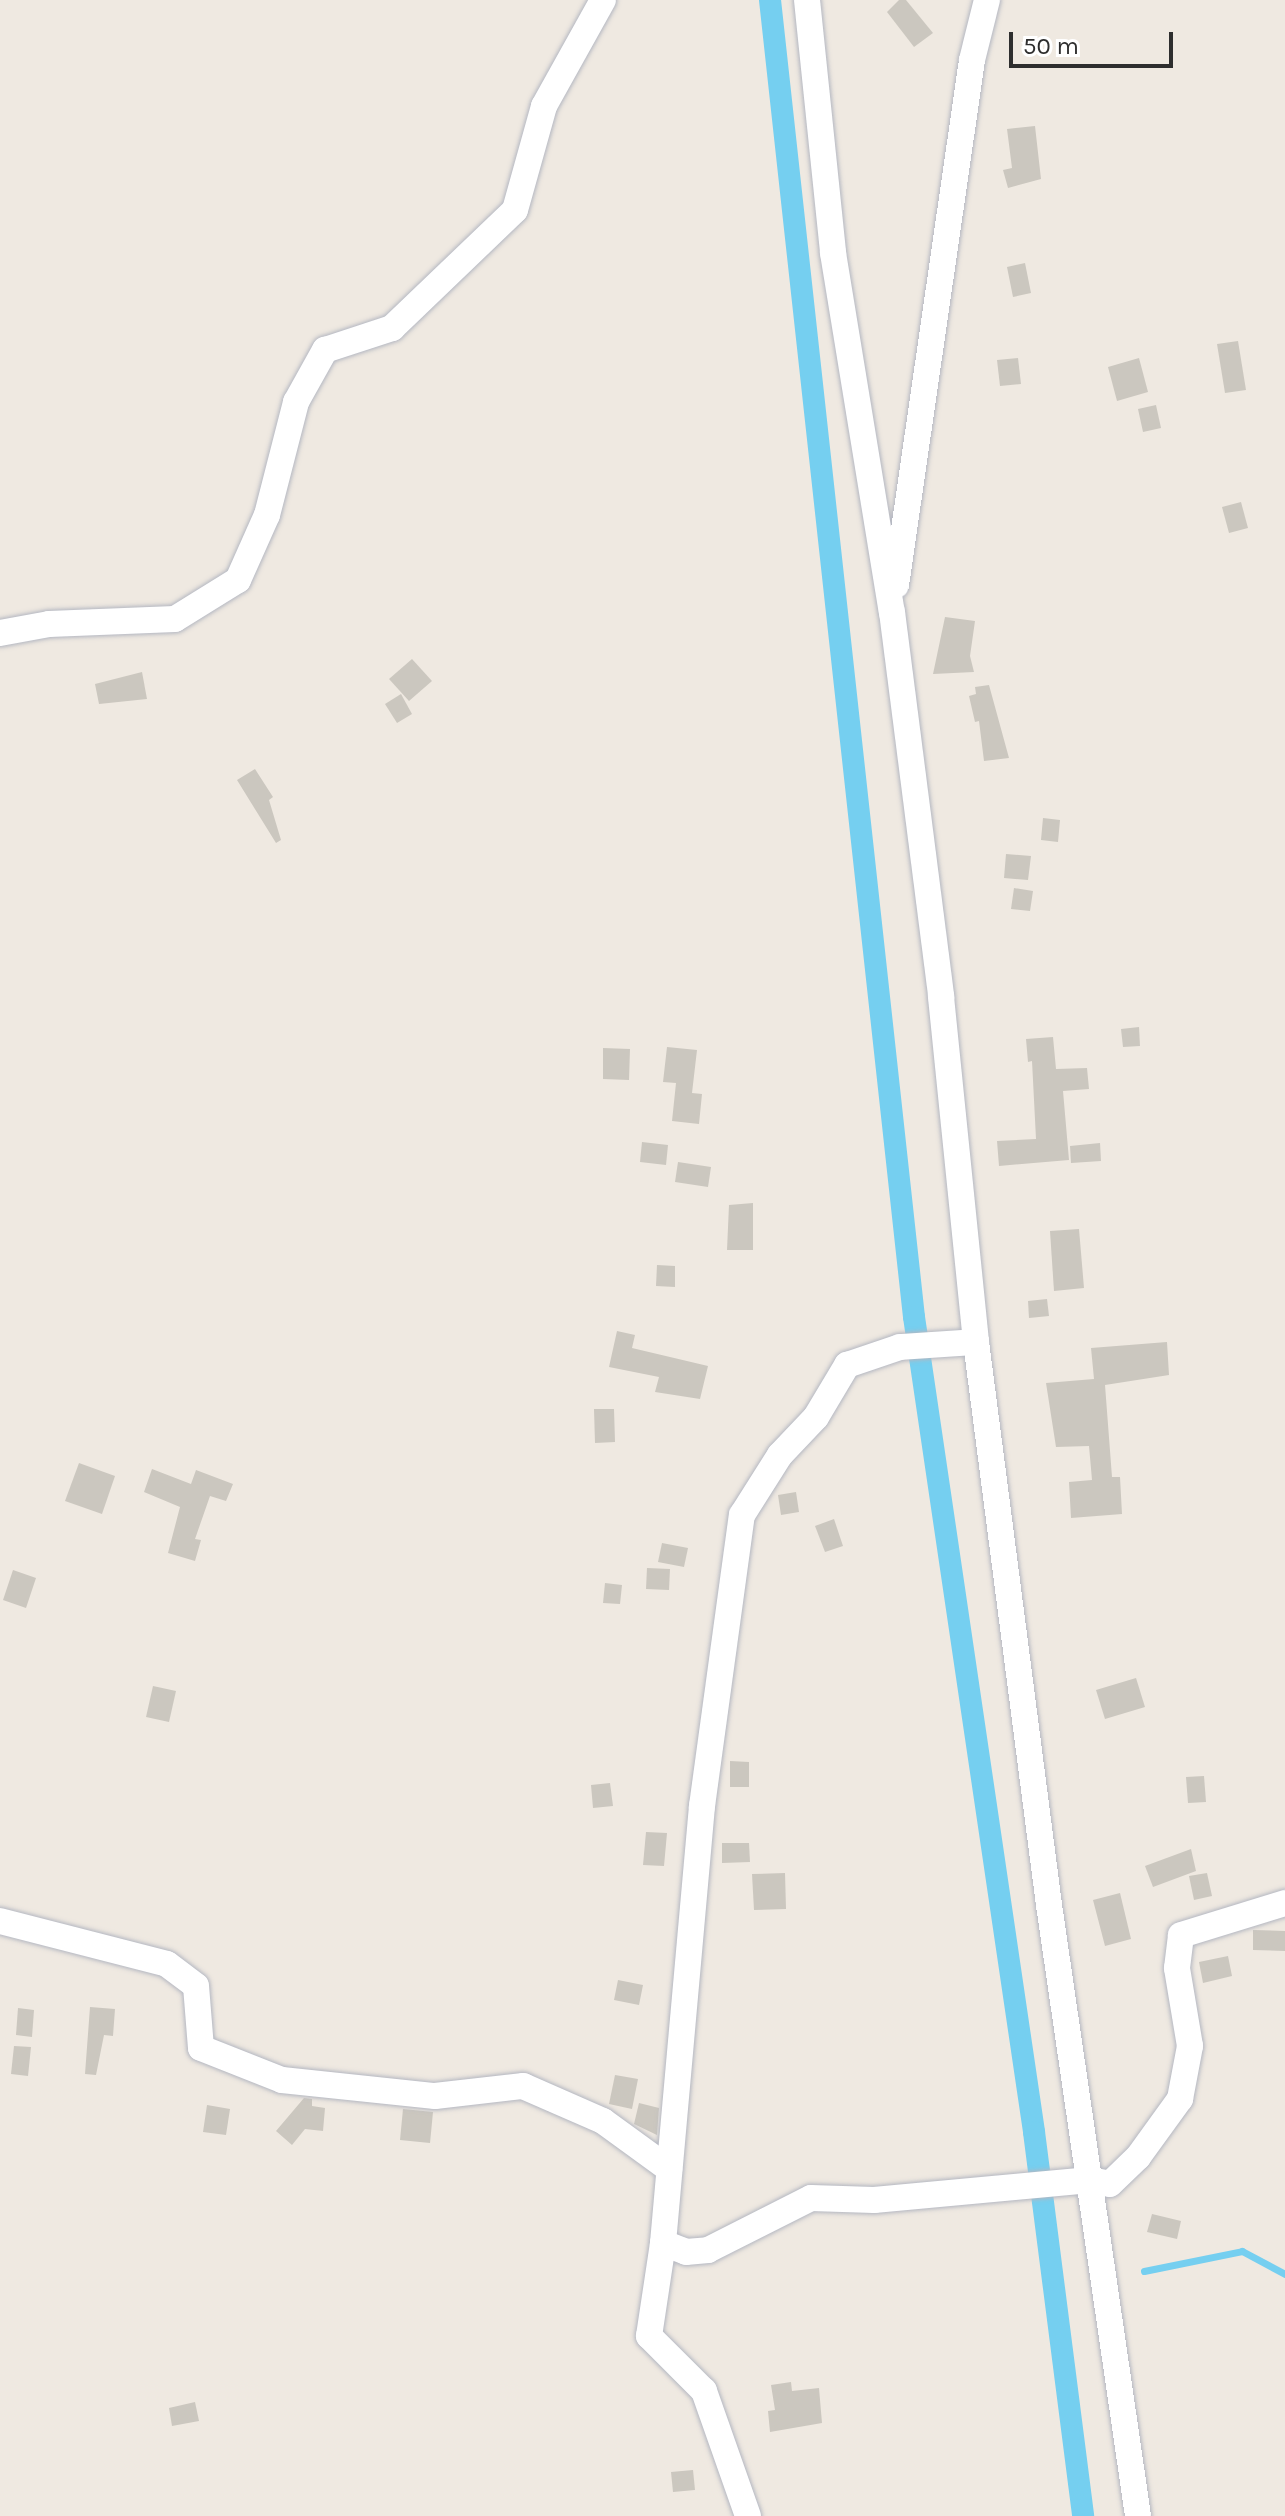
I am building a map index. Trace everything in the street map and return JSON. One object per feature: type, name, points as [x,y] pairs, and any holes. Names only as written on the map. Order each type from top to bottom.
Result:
[{"type":"street","points":[[0,633],[49,624],[175,619],[238,580],[267,515],[296,402],[325,350],[392,328],[515,210],[544,106],[603,0]]},
{"type":"street","points":[[807,0],[833,253],[892,612],[941,997],[966,1342],[1138,2516]]},
{"type":"street","points":[[892,612],[969,75],[987,0]]},
{"type":"street","points":[[748,2516],[704,2391],[649,2336],[663,2243],[702,1806],[742,1515],[780,1455],[816,1417],[847,1365],[900,1347],[966,1342]]},
{"type":"street","points":[[663,2243],[686,2252],[708,2250],[811,2198],[874,2200],[1090,2180],[1110,2184],[1138,2157],[1180,2099],[1190,2046],[1177,1968],[1181,1935],[1285,1903]]},
{"type":"street","points":[[0,1921],[167,1964],[196,1986],[201,2048],[282,2080],[435,2096],[523,2086],[603,2121],[669,2169]]},
{"type":"building","points":[[899,0],[906,0],[933,33],[914,47],[887,12]]},
{"type":"building","points":[[1035,126],[1041,179],[1008,188],[1003,170],[1012,168],[1007,129]]},
{"type":"building","points":[[1025,263],[1031,293],[1013,297],[1007,267]]},
{"type":"building","points":[[1238,341],[1246,390],[1225,393],[1217,344]]},
{"type":"building","points":[[1018,358],[1021,384],[1000,386],[997,360]]},
{"type":"building","points":[[1139,358],[1148,392],[1117,401],[1108,367]]},
{"type":"building","points":[[1156,405],[1161,428],[1143,432],[1138,409]]},
{"type":"building","points":[[1241,502],[1248,528],[1229,533],[1222,507]]},
{"type":"building","points":[[945,617],[975,621],[970,656],[974,672],[933,674]]},
{"type":"building","points":[[412,659],[432,681],[409,701],[389,679]]},
{"type":"building","points":[[142,672],[147,699],[99,704],[95,684]]},
{"type":"building","points":[[989,685],[1009,758],[984,761],[979,721],[975,722],[969,696],[976,694],[975,687]]},
{"type":"building","points":[[401,694],[412,714],[397,723],[385,704]]},
{"type":"building","points":[[255,769],[273,797],[269,800],[281,840],[276,843],[237,780]]},
{"type":"building","points":[[1043,818],[1060,820],[1058,842],[1041,840]]},
{"type":"building","points":[[1006,854],[1031,856],[1028,880],[1004,878]]},
{"type":"building","points":[[1014,888],[1033,891],[1030,911],[1011,909]]},
{"type":"building","points":[[1139,1027],[1140,1046],[1123,1047],[1121,1029]]},
{"type":"building","points":[[1053,1037],[1056,1069],[1087,1068],[1089,1089],[1063,1091],[1069,1160],[999,1166],[997,1141],[1036,1139],[1032,1061],[1028,1062],[1026,1039]]},
{"type":"building","points":[[667,1047],[697,1050],[692,1093],[702,1094],[699,1124],[672,1121],[676,1083],[663,1082]]},
{"type":"building","points":[[603,1048],[630,1049],[629,1080],[603,1079]]},
{"type":"building","points":[[642,1142],[668,1145],[666,1165],[640,1162]]},
{"type":"building","points":[[1100,1143],[1101,1161],[1071,1163],[1070,1146]]},
{"type":"building","points":[[678,1162],[711,1167],[708,1187],[675,1182]]},
{"type":"building","points":[[753,1203],[753,1250],[727,1250],[729,1205]]},
{"type":"building","points":[[1079,1229],[1084,1288],[1054,1291],[1050,1231]]},
{"type":"building","points":[[657,1265],[675,1266],[675,1287],[656,1286]]},
{"type":"building","points":[[1047,1299],[1049,1316],[1029,1318],[1028,1301]]},
{"type":"building","points":[[617,1331],[635,1335],[632,1348],[708,1366],[700,1399],[655,1392],[659,1377],[609,1367]]},
{"type":"building","points":[[1167,1342],[1169,1375],[1105,1385],[1112,1477],[1120,1477],[1122,1514],[1071,1518],[1069,1482],[1092,1480],[1089,1446],[1056,1447],[1046,1383],[1094,1379],[1091,1348]]},
{"type":"building","points":[[594,1409],[614,1409],[615,1442],[595,1443]]},
{"type":"building","points":[[79,1463],[115,1476],[102,1514],[65,1501]]},
{"type":"building","points":[[152,1469],[191,1484],[196,1470],[233,1484],[226,1501],[210,1496],[195,1539],[201,1540],[195,1561],[168,1553],[180,1507],[144,1492]]},
{"type":"building","points":[[796,1492],[799,1512],[781,1515],[778,1495]]},
{"type":"building","points":[[834,1519],[843,1546],[825,1552],[815,1526]]},
{"type":"building","points":[[662,1543],[688,1548],[684,1567],[658,1562]]},
{"type":"building","points":[[647,1568],[670,1569],[669,1590],[646,1589]]},
{"type":"building","points":[[13,1570],[36,1578],[26,1608],[3,1600]]},
{"type":"building","points":[[605,1583],[622,1585],[620,1604],[603,1603]]},
{"type":"building","points":[[1136,1678],[1145,1707],[1105,1719],[1096,1690]]},
{"type":"building","points":[[153,1686],[176,1691],[169,1722],[146,1717]]},
{"type":"building","points":[[730,1761],[749,1762],[749,1787],[730,1787]]},
{"type":"building","points":[[1204,1776],[1206,1802],[1188,1803],[1186,1777]]},
{"type":"building","points":[[610,1783],[613,1806],[593,1808],[591,1785]]},
{"type":"building","points":[[646,1832],[667,1833],[664,1866],[643,1865]]},
{"type":"building","points":[[722,1843],[749,1843],[750,1862],[722,1863]]},
{"type":"building","points":[[1191,1849],[1196,1871],[1153,1887],[1145,1866]]},
{"type":"building","points":[[785,1873],[786,1909],[754,1910],[752,1874]]},
{"type":"building","points":[[1207,1873],[1212,1896],[1194,1900],[1189,1876]]},
{"type":"building","points":[[1120,1893],[1131,1939],[1105,1946],[1093,1900]]},
{"type":"building","points":[[1253,1930],[1285,1931],[1285,1951],[1253,1950]]},
{"type":"building","points":[[1228,1956],[1232,1976],[1203,1983],[1199,1962]]},
{"type":"building","points":[[618,1980],[643,1985],[639,2005],[614,2000]]},
{"type":"building","points":[[90,2007],[115,2009],[113,2036],[104,2035],[96,2075],[85,2074]]},
{"type":"building","points":[[18,2008],[34,2010],[32,2037],[16,2035]]},
{"type":"building","points":[[14,2046],[31,2047],[28,2076],[11,2074]]},
{"type":"building","points":[[615,2075],[638,2079],[632,2109],[609,2104]]},
{"type":"building","points":[[304,2098],[312,2099],[312,2106],[325,2108],[323,2131],[305,2129],[292,2145],[276,2131]]},
{"type":"building","points":[[639,2103],[659,2108],[657,2135],[634,2124]]},
{"type":"building","points":[[207,2105],[230,2109],[226,2135],[203,2132]]},
{"type":"building","points":[[403,2109],[433,2112],[430,2143],[400,2140]]},
{"type":"building","points":[[1152,2214],[1181,2221],[1177,2239],[1147,2232]]},
{"type":"building","points":[[791,2382],[792,2391],[819,2388],[822,2423],[770,2432],[768,2411],[775,2410],[771,2385]]},
{"type":"building","points":[[195,2402],[199,2421],[172,2426],[169,2408]]},
{"type":"building","points":[[693,2470],[695,2490],[673,2492],[671,2472]]},
{"type":"waterway","points":[[770,0],[914,1317],[1034,2132],[1083,2516]]},
{"type":"waterway","points":[[1144,2271],[1242,2251],[1285,2274]]}]
